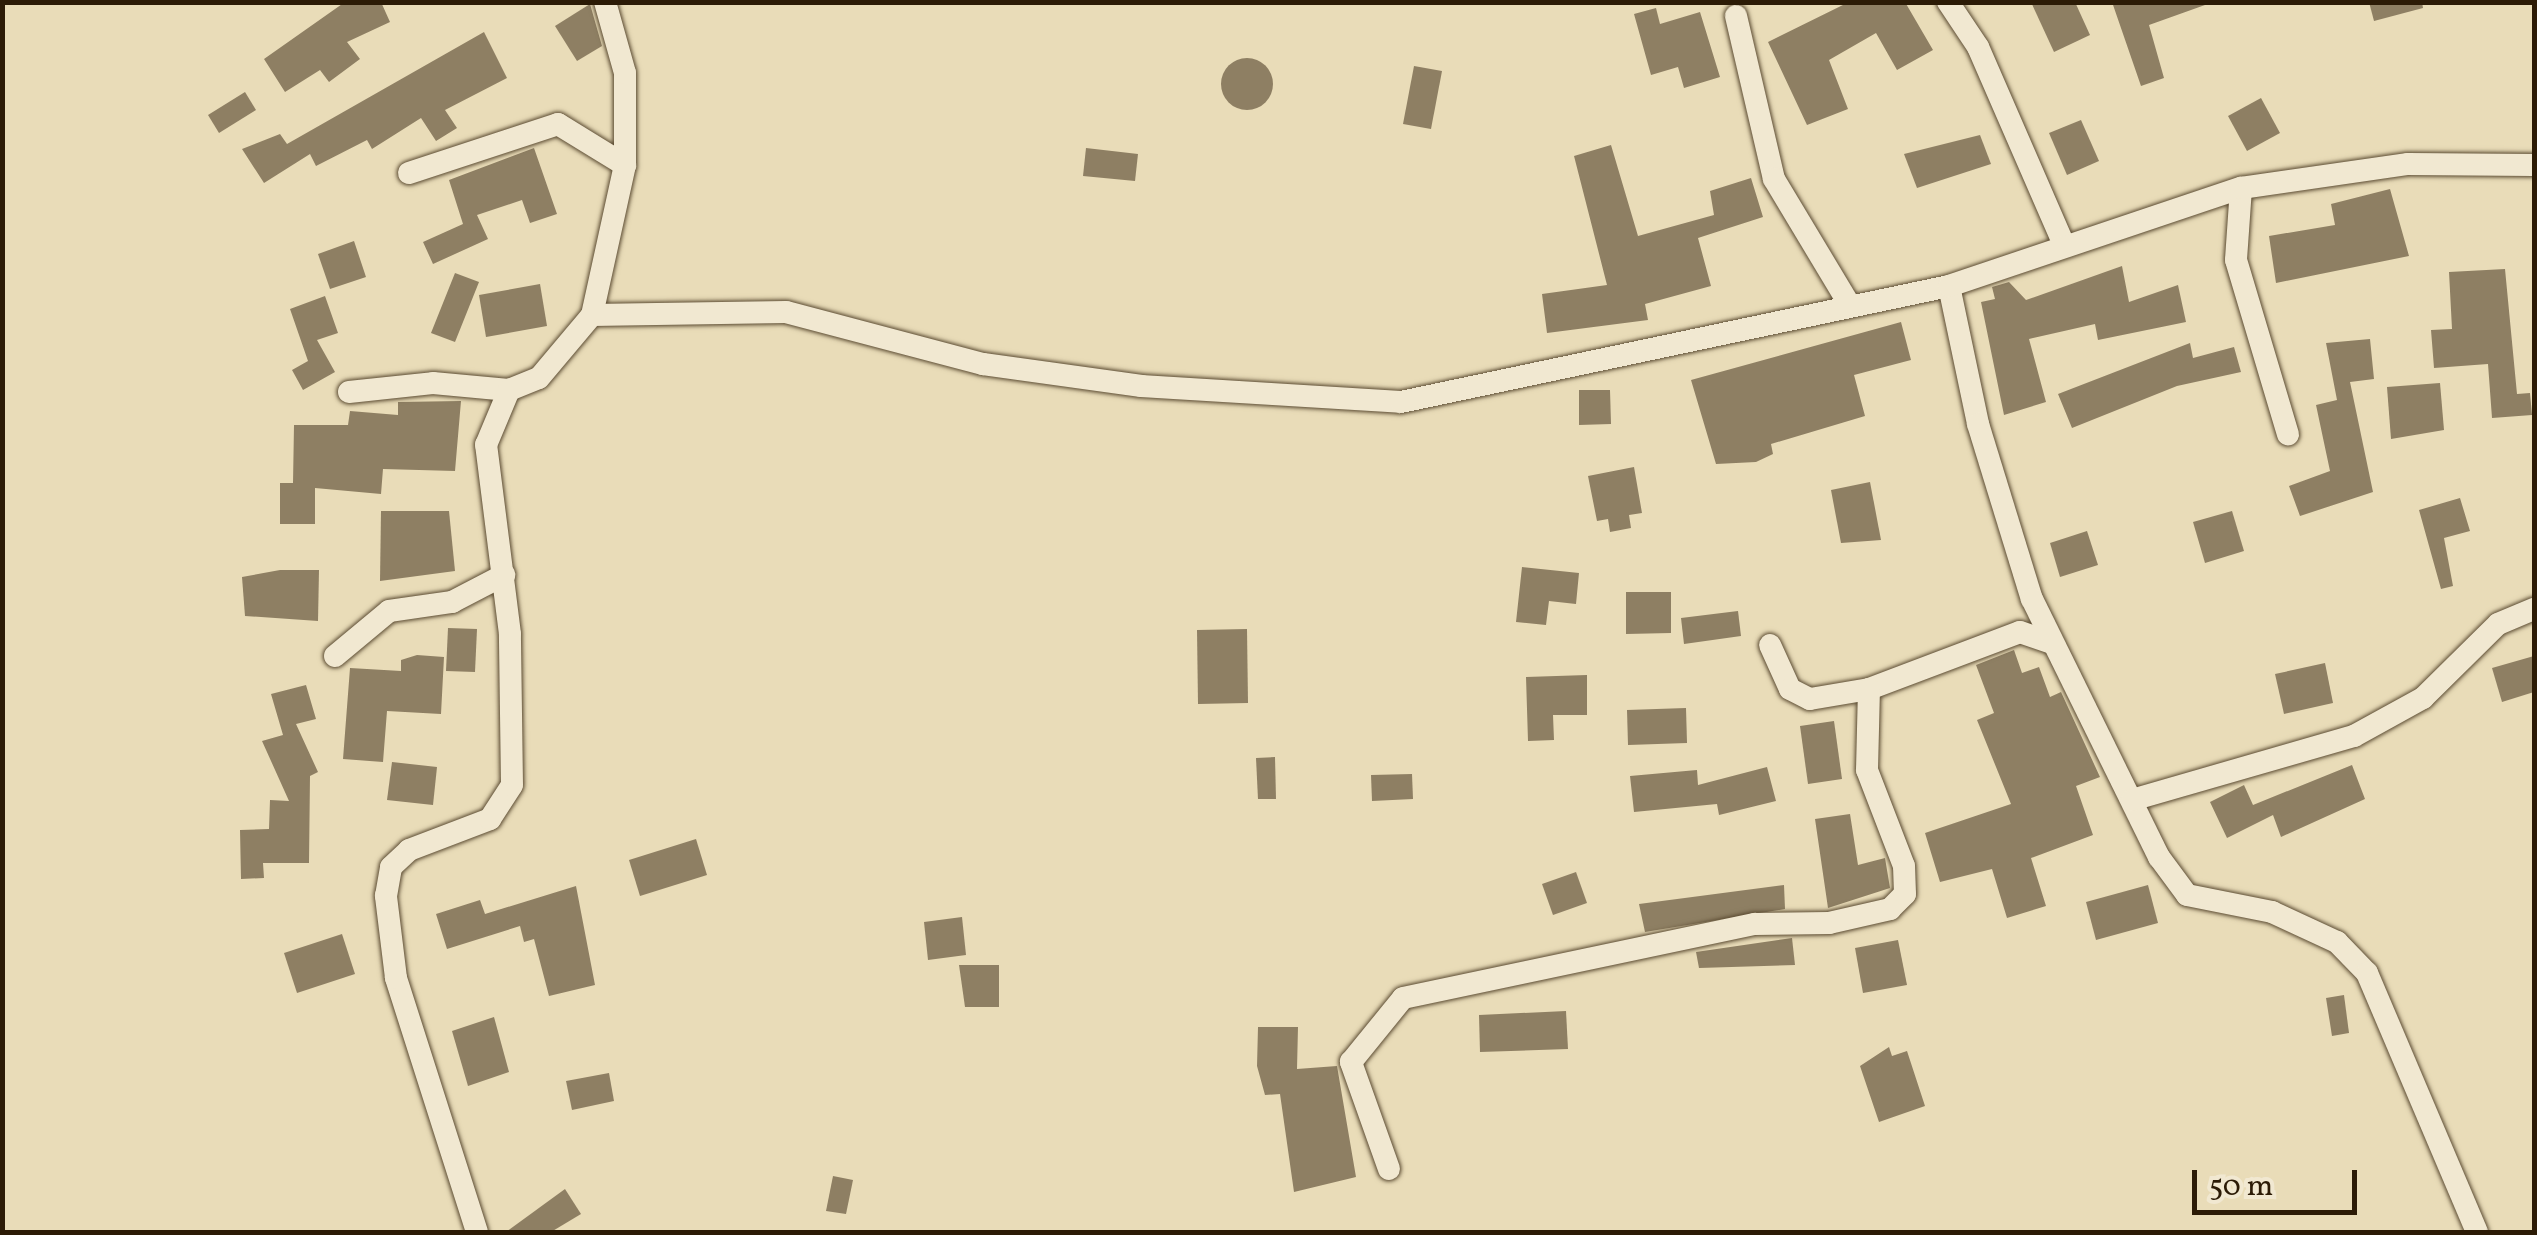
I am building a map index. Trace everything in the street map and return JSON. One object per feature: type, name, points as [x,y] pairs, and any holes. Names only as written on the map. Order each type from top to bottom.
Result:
[{"type":"street","points":[[349,392],[433,383],[509,390],[538,378],[592,315],[625,165],[625,73],[605,2]]},
{"type":"street","points":[[1948,2],[1978,47],[2064,245]]},
{"type":"street","points":[[1736,16],[1774,179],[1850,304]]},
{"type":"street","points":[[409,173],[558,124],[625,165]]},
{"type":"street","points":[[592,315],[786,312],[1002,367],[1140,386],[1400,402],[1720,341],[1850,304],[1948,286],[2241,188],[2408,164],[2534,165]]},
{"type":"street","points":[[2241,188],[2236,260],[2288,434]]},
{"type":"street","points":[[1948,286],[1978,424],[2032,600],[2132,800],[2187,895],[2272,912],[2337,942],[2367,973],[2477,1232]]},
{"type":"street","points":[[478,1232],[396,978],[386,896],[391,867],[408,850],[490,820],[506,804],[516,742],[504,576],[486,445],[509,390]]},
{"type":"street","points":[[335,656],[389,611],[452,602],[504,576]]},
{"type":"street","points":[[2020,632],[2032,600]]},
{"type":"street","points":[[2132,800],[2354,736],[2424,698],[2498,624],[2534,609]]},
{"type":"street","points":[[1770,645],[1800,695],[1870,688],[2020,632],[2052,643]]},
{"type":"street","points":[[1389,1169],[1351,1062],[1403,998],[1755,924],[1829,923],[1890,910],[1905,894],[1904,866],[1867,770],[1870,688]]},
{"type":"building","points":[[345,2],[381,2],[390,22],[347,42],[360,59],[329,82],[320,70],[285,92],[264,59]]},
{"type":"building","points":[[1849,2],[1905,2],[1933,50],[1897,70],[1876,33],[1829,60],[1848,109],[1807,125],[1768,42]]},
{"type":"building","points":[[2031,2],[2075,2],[2090,35],[2054,52]]},
{"type":"building","points":[[2112,2],[2205,5],[2149,25],[2164,78],[2141,86]]},
{"type":"building","points":[[2369,2],[2422,2],[2423,8],[2374,21]]},
{"type":"building","points":[[590,4],[602,46],[577,61],[555,26]]},
{"type":"building","points":[[1656,8],[1660,24],[1700,12],[1720,77],[1684,88],[1678,67],[1651,75],[1634,14]]},
{"type":"building","points":[[484,32],[507,78],[445,110],[457,128],[436,141],[421,118],[372,149],[367,140],[316,166],[310,154],[264,183],[242,149],[280,134],[287,144]]},
{"type":"building","points":[[1247,58],[1266,65],[1273,84],[1266,103],[1247,110],[1228,103],[1221,84],[1228,65]]},
{"type":"building","points":[[1414,66],[1442,71],[1431,129],[1403,124]]},
{"type":"building","points":[[245,92],[256,110],[219,133],[208,115]]},
{"type":"building","points":[[2261,98],[2280,133],[2247,151],[2228,116]]},
{"type":"building","points":[[2081,120],[2099,161],[2067,175],[2049,133]]},
{"type":"building","points":[[1980,135],[1991,164],[1917,188],[1904,154]]},
{"type":"building","points":[[1611,145],[1638,236],[1714,215],[1710,191],[1751,178],[1763,217],[1698,238],[1711,286],[1645,304],[1648,320],[1547,333],[1542,294],[1607,285],[1574,156]]},
{"type":"building","points":[[534,148],[557,214],[530,223],[522,200],[477,215],[488,239],[433,264],[423,242],[463,224],[449,180]]},
{"type":"building","points":[[1086,148],[1138,154],[1135,181],[1083,176]]},
{"type":"building","points":[[2390,189],[2409,256],[2276,283],[2269,236],[2335,225],[2331,204]]},
{"type":"building","points":[[354,241],[366,277],[330,289],[318,254]]},
{"type":"building","points":[[2122,266],[2129,302],[2178,285],[2186,322],[2098,340],[2095,324],[2029,339],[2046,402],[2004,415],[1981,302],[1995,299],[1992,287],[2009,282],[2026,300]]},
{"type":"building","points":[[2505,269],[2517,394],[2530,393],[2532,415],[2492,418],[2488,364],[2434,368],[2431,330],[2452,329],[2449,272]]},
{"type":"building","points":[[455,273],[479,282],[455,342],[431,333]]},
{"type":"building","points":[[540,284],[547,326],[486,337],[479,295]]},
{"type":"building","points":[[325,296],[338,333],[317,340],[335,372],[303,390],[292,370],[308,361],[290,309]]},
{"type":"building","points":[[1901,322],[1911,360],[1854,375],[1865,416],[1771,444],[1773,454],[1756,462],[1716,464],[1691,380]]},
{"type":"building","points":[[2370,339],[2374,379],[2350,382],[2373,492],[2300,516],[2289,486],[2330,471],[2316,405],[2337,400],[2326,343]]},
{"type":"building","points":[[2190,343],[2193,358],[2234,347],[2241,372],[2177,386],[2072,428],[2058,394]]},
{"type":"building","points":[[2440,383],[2444,430],[2391,439],[2387,387]]},
{"type":"building","points":[[1579,390],[1610,390],[1611,424],[1579,425]]},
{"type":"building","points":[[461,401],[455,471],[383,469],[381,494],[315,488],[315,524],[280,524],[280,483],[293,483],[294,425],[348,425],[350,411],[398,415],[398,402]]},
{"type":"building","points":[[1634,467],[1642,513],[1629,515],[1631,528],[1610,532],[1608,519],[1597,521],[1588,476]]},
{"type":"building","points":[[1870,482],[1881,540],[1841,543],[1831,490]]},
{"type":"building","points":[[2460,498],[2470,531],[2444,538],[2453,586],[2441,589],[2419,510]]},
{"type":"building","points":[[381,511],[449,511],[455,571],[380,581]]},
{"type":"building","points":[[2232,511],[2244,551],[2205,563],[2193,522]]},
{"type":"building","points":[[2087,531],[2098,565],[2060,577],[2050,543]]},
{"type":"building","points":[[1522,567],[1579,573],[1576,604],[1549,601],[1546,625],[1516,622]]},
{"type":"building","points":[[280,570],[319,570],[318,621],[245,616],[242,577]]},
{"type":"building","points":[[1626,592],[1671,592],[1671,633],[1626,634]]},
{"type":"building","points":[[1738,611],[1741,636],[1684,644],[1681,618]]},
{"type":"building","points":[[448,628],[477,629],[475,672],[446,671]]},
{"type":"building","points":[[1247,629],[1248,703],[1198,704],[1197,630]]},
{"type":"building","points":[[2014,650],[2022,673],[2039,667],[2050,697],[2061,692],[2100,777],[2076,786],[2093,835],[2031,858],[2046,906],[2007,918],[1992,869],[1940,882],[1925,833],[2011,804],[1977,720],[1994,713],[1976,665]]},
{"type":"building","points":[[417,655],[444,657],[441,714],[387,711],[383,762],[343,759],[350,668],[401,671],[401,660]]},
{"type":"building","points":[[2534,656],[2534,692],[2502,702],[2492,668]]},
{"type":"building","points":[[2325,663],[2333,703],[2284,714],[2275,674]]},
{"type":"building","points":[[1587,675],[1587,715],[1553,715],[1554,740],[1528,741],[1526,677]]},
{"type":"building","points":[[306,685],[316,719],[296,724],[318,772],[310,776],[309,863],[263,863],[264,878],[241,879],[240,830],[269,829],[270,800],[289,801],[262,741],[283,735],[271,694]]},
{"type":"building","points":[[1686,708],[1687,743],[1628,745],[1627,710]]},
{"type":"building","points":[[1834,721],[1842,779],[1808,784],[1800,726]]},
{"type":"building","points":[[1275,757],[1276,799],[1258,799],[1256,758]]},
{"type":"building","points":[[392,762],[437,767],[433,805],[387,800]]},
{"type":"building","points":[[2352,765],[2365,799],[2281,837],[2273,815],[2227,838],[2210,802],[2244,785],[2253,805]]},
{"type":"building","points":[[1767,767],[1776,801],[1719,815],[1717,804],[1634,812],[1630,776],[1697,770],[1698,785]]},
{"type":"building","points":[[1412,774],[1413,799],[1372,801],[1371,775]]},
{"type":"building","points":[[1850,814],[1858,865],[1885,858],[1890,888],[1828,908],[1815,819]]},
{"type":"building","points":[[696,839],[707,875],[640,896],[629,860]]},
{"type":"building","points":[[1576,872],[1587,903],[1553,915],[1542,884]]},
{"type":"building","points":[[1784,885],[1785,909],[1645,932],[1639,904]]},
{"type":"building","points":[[2148,885],[2158,923],[2096,940],[2086,902]]},
{"type":"building","points":[[576,886],[595,985],[549,996],[534,939],[524,942],[520,926],[447,949],[436,914],[480,900],[485,914]]},
{"type":"building","points":[[962,917],[966,955],[928,960],[924,922]]},
{"type":"building","points":[[342,934],[355,974],[297,993],[284,953]]},
{"type":"building","points":[[1792,938],[1795,965],[1699,968],[1696,952]]},
{"type":"building","points":[[1898,940],[1907,985],[1863,993],[1855,948]]},
{"type":"building","points":[[959,965],[999,965],[999,1007],[965,1007]]},
{"type":"building","points":[[2344,995],[2349,1033],[2332,1036],[2326,998]]},
{"type":"building","points":[[1566,1011],[1568,1049],[1480,1052],[1479,1015]]},
{"type":"building","points":[[494,1017],[509,1072],[468,1086],[452,1031]]},
{"type":"building","points":[[1258,1027],[1298,1027],[1297,1069],[1337,1066],[1356,1177],[1294,1192],[1280,1094],[1265,1095],[1257,1066]]},
{"type":"building","points":[[1889,1047],[1892,1056],[1907,1051],[1925,1106],[1879,1122],[1860,1066]]},
{"type":"building","points":[[609,1073],[614,1101],[572,1110],[566,1081]]},
{"type":"building","points":[[833,1176],[853,1180],[846,1214],[826,1211]]},
{"type":"building","points":[[565,1189],[581,1214],[551,1232],[506,1232]]}]
